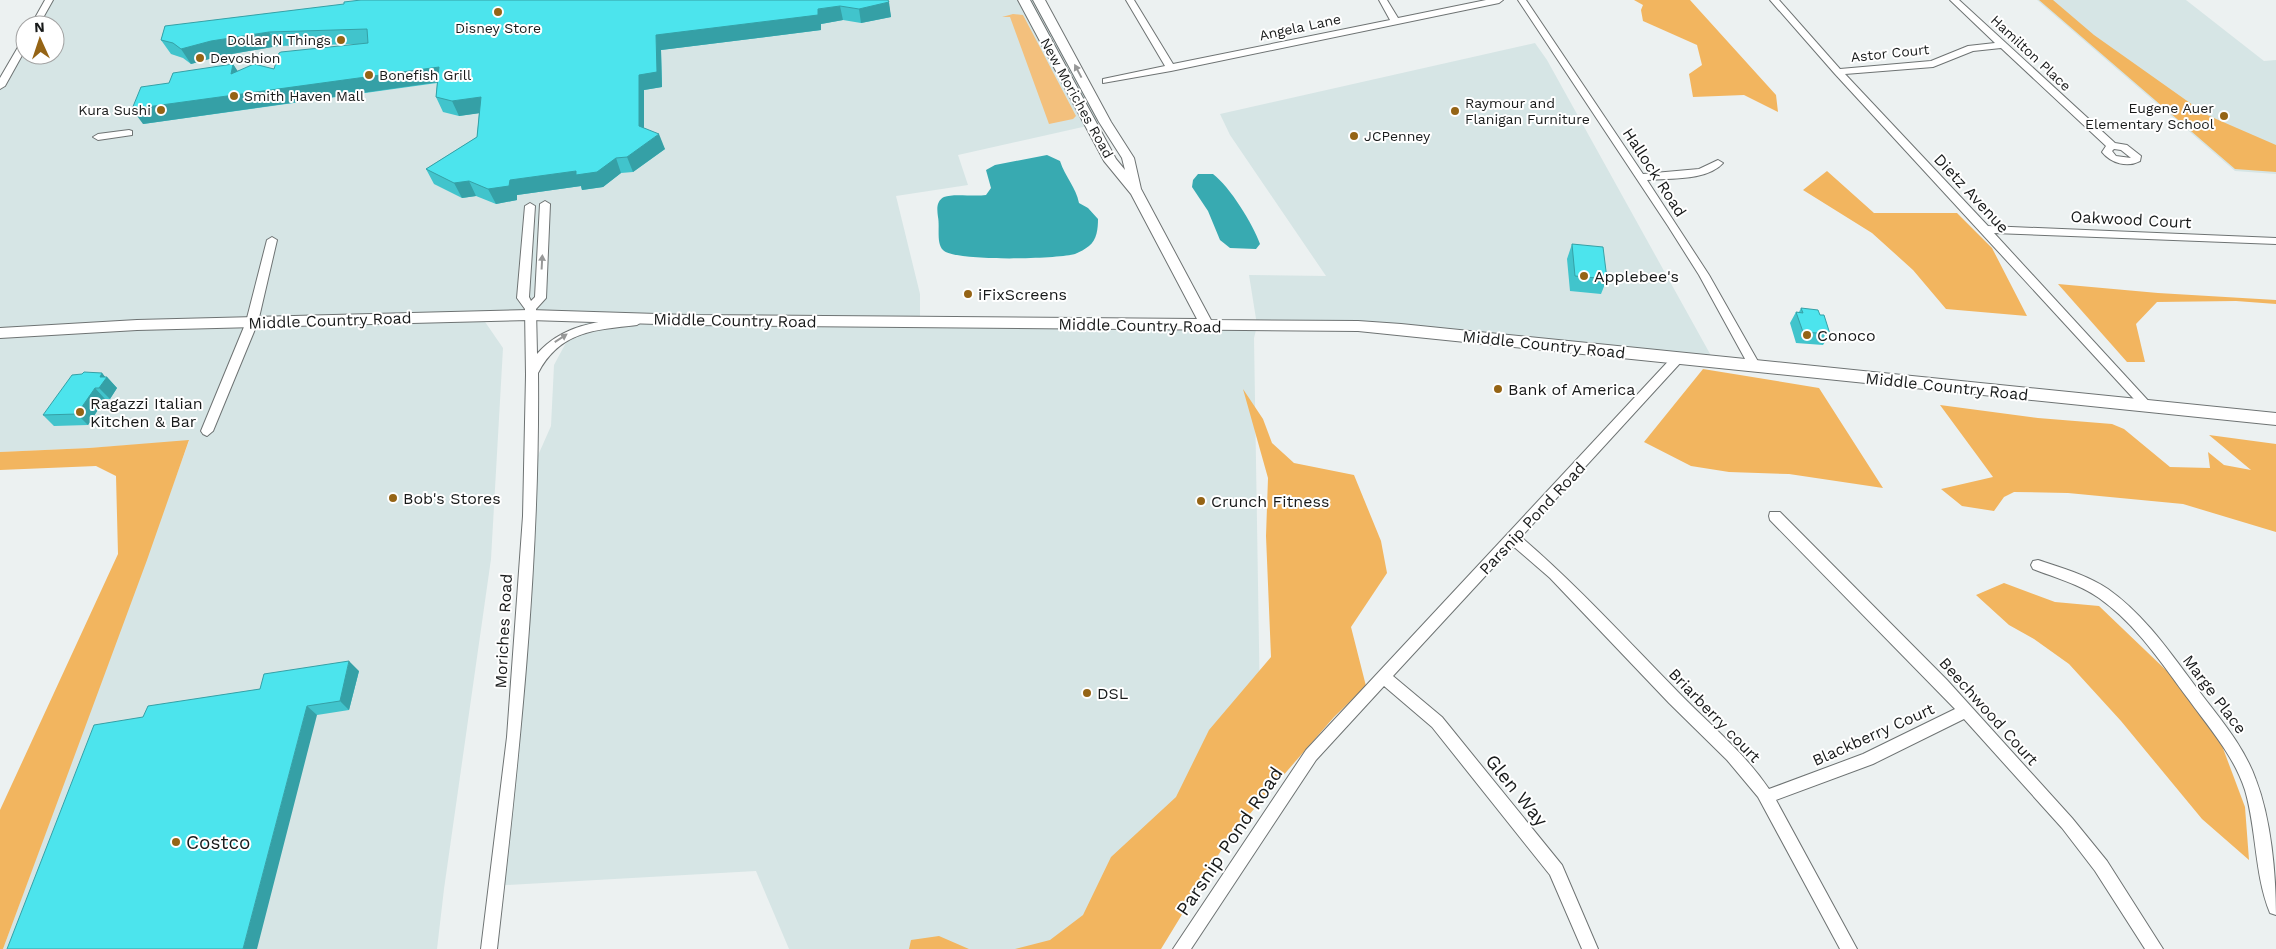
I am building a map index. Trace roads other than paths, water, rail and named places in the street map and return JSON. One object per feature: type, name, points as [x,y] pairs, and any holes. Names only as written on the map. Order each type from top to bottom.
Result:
[{"type":"main road","name":"New Moriches Road","points":[[1024,0],[1110,161],[1137,192]]},
{"type":"main road","name":"New Moriches Road","points":[[1039,0],[1105,122],[1128,158],[1137,192],[1207,325]]},
{"type":"main road","name":"Middle Country Road","points":[[0,333],[137,325],[531,311],[652,318],[1392,328],[2276,419]]},
{"type":"street","points":[[40,15],[49,0]]},
{"type":"street","points":[[1130,0],[1171,68]]},
{"type":"street","points":[[1383,0],[1395,21]]},
{"type":"street","name":"Angela Lane","points":[[1106,81],[1499,0]]},
{"type":"street","name":"Hallock Road","points":[[1522,0],[1642,177],[1704,275],[1754,365]]},
{"type":"street","name":"Dietz Avenue","points":[[1774,0],[1838,72],[2148,407]]},
{"type":"street","name":"Hamilton Place","points":[[1954,0],[2112,146]]},
{"type":"street","name":"Astor Court","points":[[1838,72],[1933,64],[1971,48],[2002,45]]},
{"type":"street","points":[[0,86],[15,60]]},
{"type":"street","points":[[98,137],[129,133]]},
{"type":"street","points":[[1642,177],[1699,172],[1707,170],[1718,163]]},
{"type":"street","points":[[530,206],[523,298],[531,311],[540,298],[545,204]]},
{"type":"street","name":"Oakwood Court","points":[[1985,229],[2276,241]]},
{"type":"street","points":[[207,431],[252,322],[272,240]]},
{"type":"street","name":"Moriches Road","points":[[489,949],[514,737],[529,516],[532,375],[531,311]]},
{"type":"street","points":[[532,375],[538,359],[557,340],[568,334],[585,327],[652,318]]},
{"type":"street","name":"Parsnip Pond Road","points":[[1181,949],[1311,755],[1679,358]]},
{"type":"street","name":"Beechwood Court","points":[[1775,516],[1942,684],[2067,823],[2101,866],[2155,949]]},
{"type":"street","name":"Briarberry court","points":[[1513,538],[1555,574],[1674,698],[1732,755],[1766,797],[1849,949]]},
{"type":"street","name":"Marge Place","points":[[2038,565],[2094,587],[2139,624],[2238,754],[2254,793],[2262,828],[2268,887],[2276,907]]},
{"type":"street","name":"Glen Way","points":[[1383,677],[1437,722],[1556,870],[1590,949]]},
{"type":"street","name":"Blackberry Court","points":[[1766,797],[1868,759],[1966,711]]},
{"type":"water","points":[[1047,155],[1060,161],[1079,203],[1088,208],[1098,219],[1095,237],[1089,246],[1075,254],[1065,256],[1029,258],[985,258],[951,254],[943,250],[939,239],[937,211],[938,203],[941,199],[953,195],[986,195],[991,188],[986,170],[995,165]]},
{"type":"water","points":[[1198,174],[1213,174],[1227,188],[1247,216],[1257,236],[1260,244],[1256,249],[1230,248],[1220,240],[1208,211],[1192,187],[1193,180]]},
{"type":"place","name":"Disney Store","points":[[498,12]]},
{"type":"place","name":"Dollar N Things","points":[[341,40]]},
{"type":"place","name":"Devoshion","points":[[200,58]]},
{"type":"place","name":"Bonefish Grill","points":[[369,75]]},
{"type":"place","name":"Smith Haven Mall","points":[[234,96]]},
{"type":"place","name":"Kura Sushi","points":[[161,110]]},
{"type":"place","name":"Raymour and Flanigan Furniture","points":[[1455,111]]},
{"type":"place","name":"Eugene Auer Elementary School","points":[[2224,116]]},
{"type":"place","name":"JCPenney","points":[[1354,136]]},
{"type":"place","name":"Applebee's","points":[[1584,276]]},
{"type":"place","name":"iFixScreens","points":[[968,294]]},
{"type":"place","name":"Conoco","points":[[1807,335]]},
{"type":"place","name":"Bank of America","points":[[1498,389]]},
{"type":"place","name":"Ragazzi Italian Kitchen & Bar","points":[[80,412]]},
{"type":"place","name":"Bob's Stores","points":[[393,498]]},
{"type":"place","name":"Crunch Fitness","points":[[1201,501]]},
{"type":"place","name":"DSL","points":[[1087,693]]},
{"type":"place","name":"Costco","points":[[176,842]]}]
